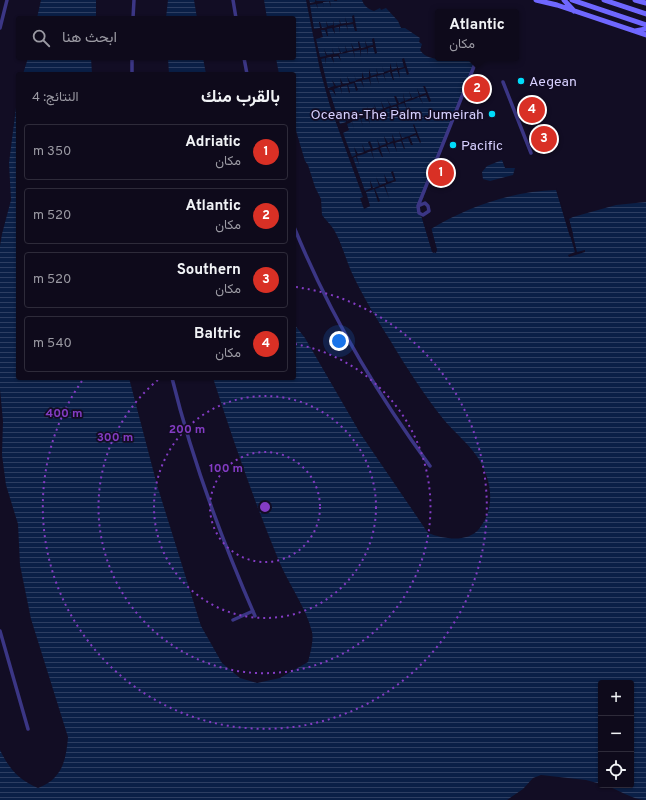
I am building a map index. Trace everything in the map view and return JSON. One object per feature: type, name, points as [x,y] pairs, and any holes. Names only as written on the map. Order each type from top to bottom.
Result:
[{"type":"main road","points":[[536,0],[575,11],[646,36]]},
{"type":"main road","points":[[564,0],[575,11]]},
{"type":"main road","points":[[572,0],[646,25]]},
{"type":"main road","points":[[604,0],[617,2],[646,14]]},
{"type":"main road","points":[[635,0],[646,3]]},
{"type":"main road","points":[[634,31],[646,29]]},
{"type":"street","points":[[0,28],[7,0]]},
{"type":"street","points":[[133,16],[134,0]]},
{"type":"street","points":[[233,0],[236,16]]},
{"type":"street","points":[[132,60],[132,72]]},
{"type":"street","points":[[244,60],[247,72]]},
{"type":"street","points":[[418,206],[476,61]]},
{"type":"street","points":[[503,82],[531,153]]},
{"type":"street","points":[[296,232],[326,300],[358,359],[390,410],[430,466]]},
{"type":"street","points":[[173,380],[208,498],[255,616]]},
{"type":"street","points":[[233,620],[253,611]]},
{"type":"street","points":[[0,631],[28,728]]},
{"type":"water","points":[[41,0],[96,0],[96,16],[37,16]]},
{"type":"water","points":[[168,0],[194,0],[197,16],[166,16]]},
{"type":"water","points":[[264,0],[362,0],[366,7],[374,11],[380,8],[381,10],[386,8],[398,21],[401,28],[405,28],[420,38],[419,42],[422,44],[420,50],[429,57],[435,59],[435,61],[471,61],[474,67],[418,211],[422,218],[433,253],[437,250],[431,229],[475,207],[523,193],[556,190],[570,237],[573,234],[569,219],[573,217],[616,205],[646,202],[646,800],[641,800],[611,788],[634,788],[634,680],[598,680],[598,783],[586,780],[541,775],[533,778],[523,789],[507,800],[0,800],[0,750],[7,763],[15,773],[25,781],[38,788],[53,780],[58,774],[66,754],[68,737],[31,619],[20,565],[18,524],[6,485],[2,455],[3,421],[0,389],[0,246],[11,200],[9,163],[16,108],[16,380],[130,380],[157,485],[201,626],[222,663],[240,678],[257,683],[280,678],[308,662],[311,651],[312,632],[306,614],[283,570],[261,516],[214,380],[296,380],[296,327],[305,338],[360,433],[428,533],[448,538],[462,538],[468,536],[479,529],[488,512],[490,503],[489,485],[483,467],[478,458],[448,425],[409,371],[374,315],[360,289],[335,231],[322,215],[321,199],[315,187],[308,165],[305,161],[296,131],[296,72],[279,72],[276,60],[296,60],[296,16],[267,16]]},
{"type":"water","points":[[27,60],[91,60],[92,72],[24,72]]},
{"type":"water","points":[[168,60],[203,60],[206,72],[169,72]]},
{"type":"water","points":[[502,160],[505,168],[515,168],[513,175],[490,181],[483,179],[482,172],[487,166]]},
{"type":"pier","points":[[306,0],[309,0],[310,3],[315,2],[315,0],[335,0],[330,1],[331,7],[329,1],[323,2],[324,8],[323,3],[317,4],[318,9],[316,4],[310,5],[314,29],[320,28],[319,22],[322,28],[327,27],[326,21],[328,26],[333,25],[333,20],[334,26],[340,24],[339,19],[341,24],[346,23],[345,17],[347,23],[353,22],[352,16],[354,15],[357,31],[355,31],[353,24],[347,25],[348,31],[346,25],[340,26],[340,33],[339,27],[334,28],[335,34],[332,28],[327,29],[328,36],[325,30],[321,30],[323,37],[316,39],[320,57],[326,56],[324,49],[327,55],[333,54],[332,48],[334,54],[340,53],[338,46],[341,53],[346,51],[345,45],[347,51],[353,50],[351,43],[354,49],[359,48],[359,41],[361,48],[366,47],[365,40],[367,46],[373,45],[372,39],[374,38],[377,53],[375,54],[373,47],[368,48],[368,55],[367,49],[361,50],[361,57],[360,50],[354,51],[355,58],[353,51],[339,54],[341,61],[338,56],[333,57],[334,63],[331,57],[326,58],[326,64],[325,58],[321,59],[328,88],[334,86],[332,80],[336,86],[341,85],[340,78],[343,84],[349,83],[347,76],[350,82],[356,81],[354,74],[356,80],[362,78],[362,72],[364,78],[369,77],[369,69],[371,76],[377,74],[376,68],[378,74],[384,73],[382,66],[384,72],[390,70],[390,63],[392,70],[397,68],[396,62],[398,68],[404,67],[402,59],[404,58],[409,74],[407,75],[405,68],[399,70],[400,78],[397,70],[392,72],[394,80],[390,72],[384,74],[386,81],[383,74],[377,76],[379,84],[376,76],[370,78],[371,86],[369,79],[362,80],[364,88],[361,81],[355,82],[358,90],[356,91],[354,83],[348,85],[349,93],[347,85],[341,87],[342,94],[340,87],[334,89],[336,96],[332,90],[329,90],[340,124],[346,122],[345,114],[347,121],[353,119],[351,112],[355,119],[361,117],[359,109],[362,116],[368,114],[367,106],[369,114],[376,111],[374,104],[377,111],[383,109],[381,101],[384,108],[390,106],[387,99],[391,106],[397,104],[394,96],[396,96],[399,103],[404,101],[403,93],[405,101],[411,98],[409,91],[412,98],[419,96],[417,88],[420,95],[426,93],[423,86],[425,86],[431,101],[429,102],[426,95],[420,97],[423,104],[419,97],[405,102],[407,110],[404,103],[398,105],[400,113],[396,106],[390,108],[393,116],[389,108],[383,111],[384,118],[382,111],[368,116],[370,124],[367,117],[361,119],[363,126],[360,118],[352,121],[354,129],[352,122],[347,124],[349,130],[343,133],[352,157],[356,155],[354,147],[358,154],[364,152],[362,144],[365,151],[371,149],[368,142],[370,141],[373,149],[379,147],[377,139],[380,146],[386,144],[384,136],[388,143],[393,141],[392,134],[395,141],[401,139],[399,131],[402,138],[416,133],[414,124],[421,142],[420,143],[416,135],[410,137],[413,145],[411,145],[408,138],[402,140],[405,149],[401,141],[395,143],[397,152],[393,143],[387,145],[390,154],[386,146],[380,148],[383,157],[378,149],[372,151],[374,160],[371,151],[357,156],[359,165],[356,157],[353,158],[365,191],[371,188],[370,180],[373,188],[379,186],[376,177],[380,185],[386,183],[384,174],[388,182],[394,180],[391,172],[393,171],[396,181],[385,185],[389,198],[384,186],[375,189],[380,201],[378,202],[374,189],[366,192],[370,206],[364,209],[360,198],[363,197],[330,106],[320,70]]},
{"type":"pier","points":[[556,188],[571,235],[567,219],[568,217],[569,219],[577,252],[585,250],[585,252],[569,257],[568,255],[575,252]]},
{"type":"pier","points":[[422,218],[424,218],[434,251],[429,230],[431,227],[437,250],[436,253],[432,252]]},
{"type":"place","name":"Aegean","points":[[521,81]]},
{"type":"place","name":"Atlantic","points":[[477,89]]},
{"type":"place","name":"Baltric","points":[[532,110]]},
{"type":"place","name":"Oceana-The Palm Jumeirah","points":[[492,114]]},
{"type":"place","name":"Southern","points":[[544,139]]},
{"type":"place","name":"Pacific","points":[[453,145]]},
{"type":"place","name":"Adriatic","points":[[441,173]]}]
